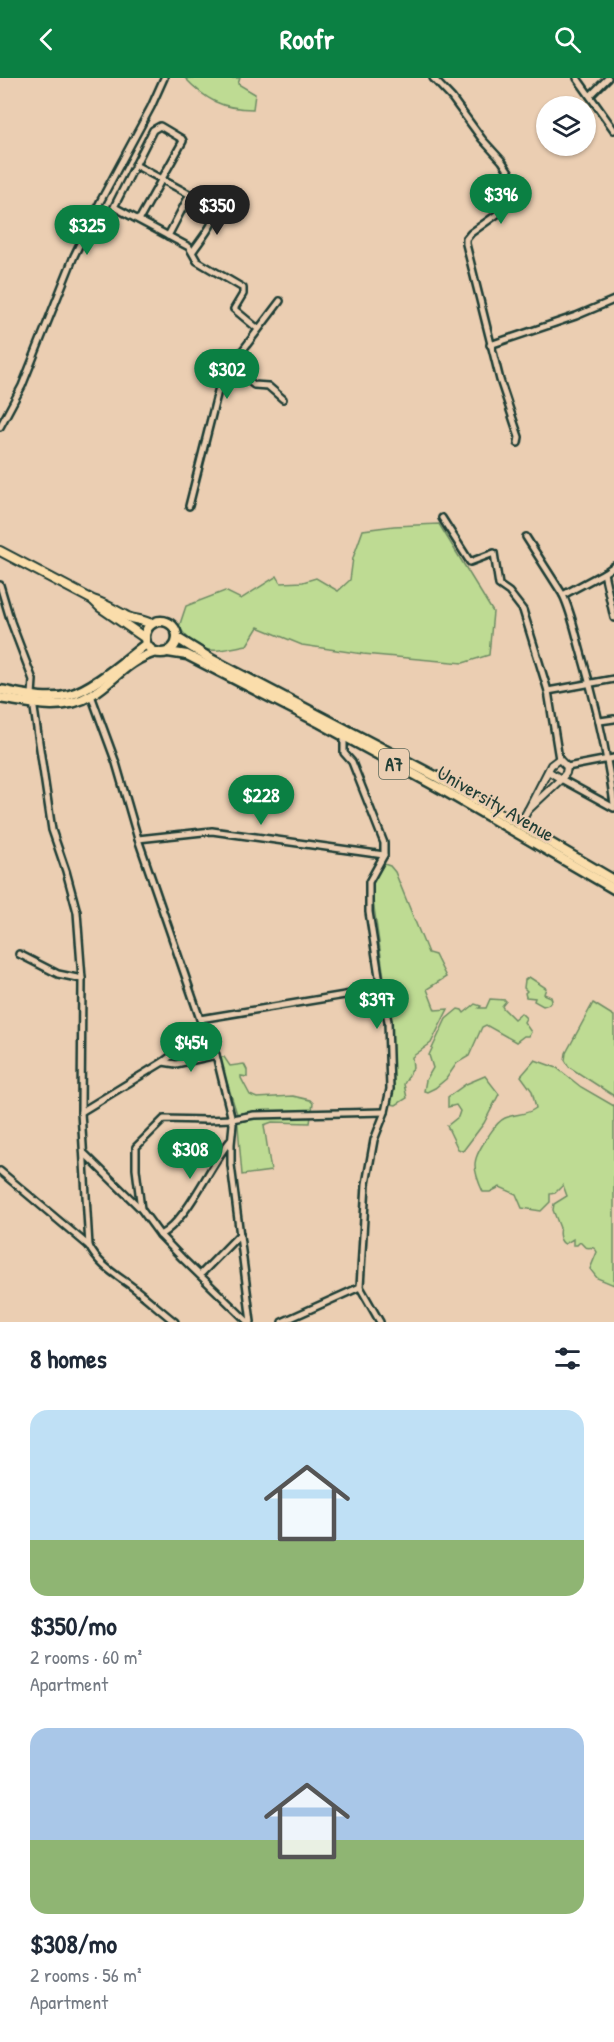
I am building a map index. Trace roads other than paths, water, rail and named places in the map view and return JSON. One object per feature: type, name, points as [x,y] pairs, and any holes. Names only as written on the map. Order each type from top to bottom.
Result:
[{"type":"highway","name":"A7","points":[[151,624],[162,621],[168,623],[176,632],[177,638]]},
{"type":"highway","points":[[146,641],[146,633],[151,624]]},
{"type":"highway","points":[[168,652],[176,643],[177,638]]},
{"type":"highway","name":"University Avenue","points":[[177,638],[614,889]]},
{"type":"highway","name":"A7","points":[[0,690],[32,699],[79,692],[146,641],[156,652]]},
{"type":"highway","name":"A7","points":[[0,698],[70,703],[91,695],[140,657],[156,652],[168,652]]},
{"type":"highway","name":"University Avenue","points":[[168,652],[187,655],[320,723],[437,777],[614,880]]},
{"type":"main road","name":"A7","points":[[0,551],[93,600],[104,603],[131,618],[144,620],[151,624]]},
{"type":"main road","name":"A7","points":[[93,600],[146,641]]},
{"type":"street","points":[[0,427],[22,386],[74,256],[164,78]]},
{"type":"street","points":[[433,78],[452,98],[482,139],[502,161],[524,195],[515,197],[510,204],[466,239],[490,345],[519,437],[518,443]]},
{"type":"street","points":[[577,78],[590,96],[608,78]]},
{"type":"street","points":[[596,104],[613,128]]},
{"type":"street","points":[[139,220],[183,141],[160,126],[153,130],[114,206],[139,220],[168,236],[189,247],[196,261],[243,288],[243,294],[234,309],[258,329]]},
{"type":"street","points":[[135,165],[215,207],[212,222],[193,252]]},
{"type":"street","points":[[168,236],[190,194]]},
{"type":"street","points":[[490,345],[576,316],[614,300]]},
{"type":"street","points":[[189,506],[218,387],[224,375],[280,301]]},
{"type":"street","points":[[231,366],[254,385],[268,386],[283,399]]},
{"type":"street","points":[[442,518],[470,562],[494,553],[499,585],[509,592],[523,610],[548,691],[559,759],[567,767]]},
{"type":"street","points":[[526,537],[563,595],[611,758],[614,806]]},
{"type":"street","points":[[563,595],[614,566]]},
{"type":"street","points":[[604,573],[614,618]]},
{"type":"street","points":[[0,585],[33,680],[32,699],[52,830],[77,912],[82,979],[81,1112],[89,1246]]},
{"type":"street","points":[[548,691],[614,679]]},
{"type":"street","points":[[91,695],[116,763],[138,839],[200,1019],[216,1055],[232,1119],[233,1186],[249,1322]]},
{"type":"street","points":[[600,721],[614,719]]},
{"type":"street","points":[[345,734],[344,753],[351,762],[384,843],[384,855],[369,882],[369,912],[388,1021],[390,1089],[385,1112],[374,1140],[366,1184],[360,1287],[381,1322]]},
{"type":"street","points":[[567,767],[611,758]]},
{"type":"street","points":[[519,826],[551,765],[559,759]]},
{"type":"street","points":[[528,810],[561,779],[567,767]]},
{"type":"street","points":[[548,771],[614,806]]},
{"type":"street","points":[[138,839],[212,831],[384,855]]},
{"type":"street","points":[[19,954],[58,974],[82,979]]},
{"type":"street","points":[[200,1019],[381,989]]},
{"type":"street","points":[[81,1112],[164,1062],[206,1031]]},
{"type":"street","points":[[164,1062],[176,1064],[216,1055]]},
{"type":"street","points":[[141,1209],[136,1147],[164,1119],[232,1119],[254,1115],[385,1112]]},
{"type":"street","points":[[160,1235],[167,1232],[183,1212],[220,1153],[231,1140]]},
{"type":"street","points":[[85,1154],[141,1209],[160,1235],[249,1322]]},
{"type":"street","points":[[0,1170],[89,1246],[95,1257],[116,1277],[133,1287],[175,1322]]},
{"type":"street","points":[[200,1275],[240,1234]]},
{"type":"street","points":[[282,1322],[360,1287]]}]
